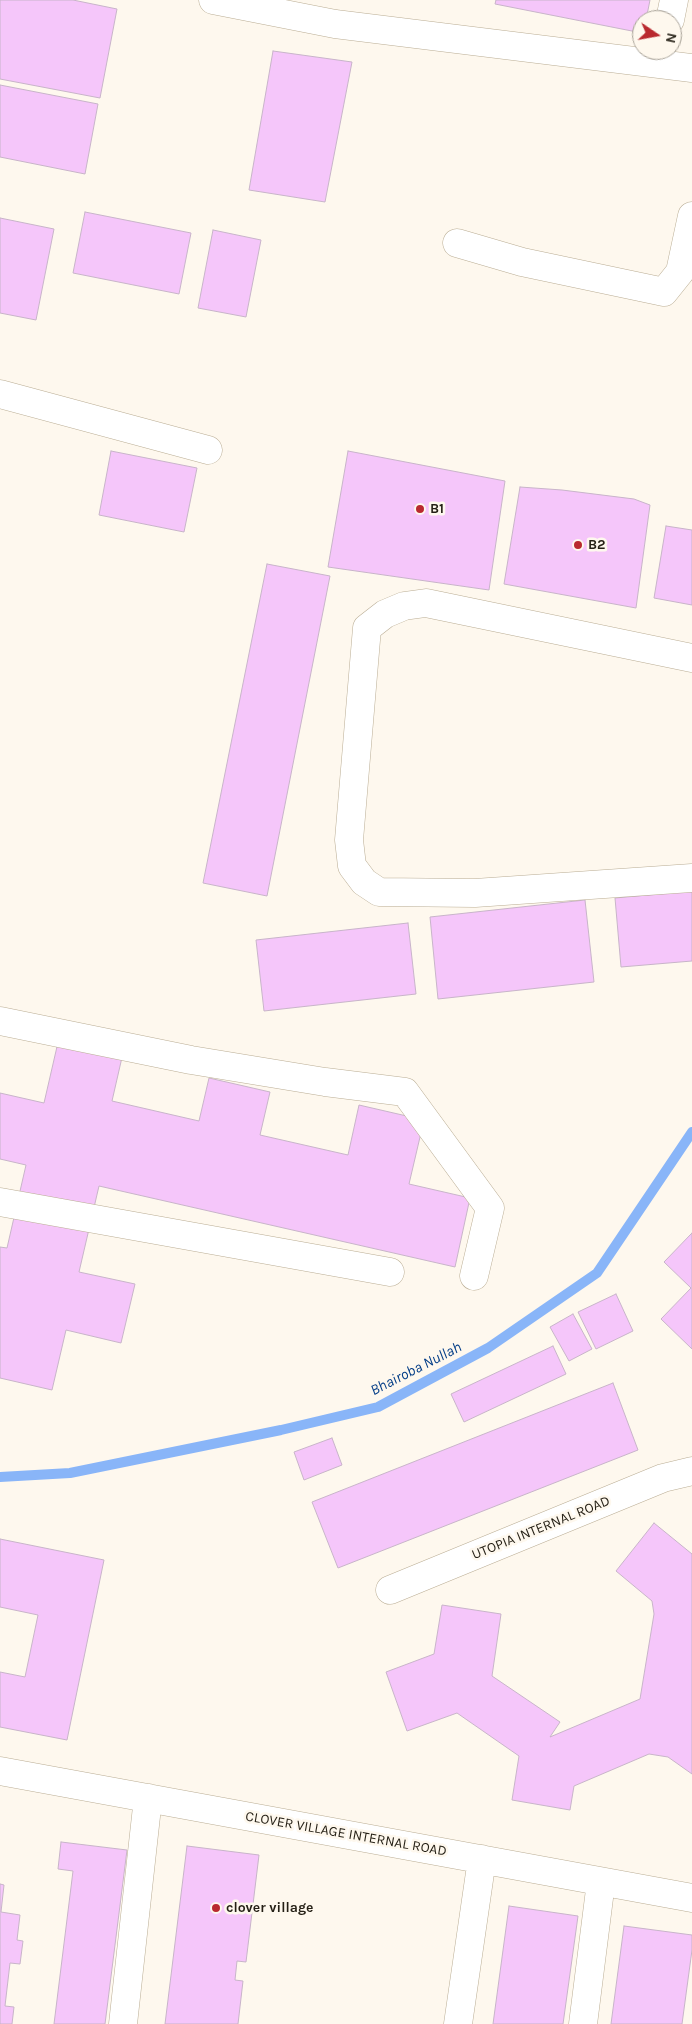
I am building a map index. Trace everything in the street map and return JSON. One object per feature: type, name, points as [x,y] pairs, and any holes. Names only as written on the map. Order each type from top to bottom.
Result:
[{"type":"street","points":[[214,0],[335,24],[632,55]]},
{"type":"street","points":[[669,60],[692,68]]},
{"type":"street","points":[[457,242],[522,262],[664,292],[680,272],[692,216]]},
{"type":"street","points":[[0,394],[208,450]]},
{"type":"street","points":[[692,658],[426,603],[404,606],[384,614],[367,628],[349,840],[352,866],[364,882],[379,892],[475,893],[692,878]]},
{"type":"street","points":[[0,1021],[191,1060],[325,1082],[405,1092],[490,1208],[474,1276]]},
{"type":"street","points":[[0,1202],[390,1272]]},
{"type":"street","name":"UTOPIA INTERNAL ROAD","points":[[390,1590],[663,1478],[692,1471]]},
{"type":"street","name":"CLOVER VILLAGE INTERNAL ROAD","points":[[0,1771],[692,1898]]},
{"type":"street","points":[[123,2024],[148,1798]]},
{"type":"street","points":[[458,2024],[482,1859]]},
{"type":"street","points":[[583,2024],[601,1882]]},
{"type":"building","points":[[0,0],[73,0],[117,9],[100,98],[0,79]]},
{"type":"building","points":[[496,0],[650,0],[648,10],[632,10],[632,31],[495,4]]},
{"type":"building","points":[[273,51],[352,62],[325,202],[249,190]]},
{"type":"building","points":[[0,85],[98,104],[85,174],[0,157]]},
{"type":"building","points":[[85,212],[191,233],[179,294],[73,273]]},
{"type":"building","points":[[0,218],[54,229],[36,320],[0,313]]},
{"type":"building","points":[[213,230],[261,240],[246,317],[198,308]]},
{"type":"building","points":[[111,451],[197,468],[184,532],[99,515]]},
{"type":"building","name":"B1","points":[[348,451],[505,481],[489,590],[328,567]]},
{"type":"building","name":"B2","points":[[520,487],[634,499],[650,505],[636,608],[504,584]]},
{"type":"building","points":[[666,526],[692,530],[692,605],[654,598]]},
{"type":"building","points":[[267,564],[330,576],[267,896],[203,883]]},
{"type":"building","points":[[692,891],[692,961],[621,967],[615,898]]},
{"type":"building","points":[[585,900],[594,982],[438,999],[430,917]]},
{"type":"building","points":[[408,923],[416,994],[264,1011],[256,940]]},
{"type":"building","points":[[59,1038],[123,1053],[112,1101],[199,1121],[209,1078],[270,1092],[260,1135],[348,1155],[359,1105],[424,1120],[409,1184],[470,1198],[455,1267],[99,1186],[79,1272],[135,1284],[121,1343],[66,1330],[52,1390],[0,1378],[0,1247],[7,1248],[26,1165],[0,1159],[0,1093],[44,1103]]},
{"type":"building","points":[[692,1233],[692,1349],[661,1319],[691,1288],[664,1262]]},
{"type":"building","points":[[616,1294],[633,1331],[596,1349],[578,1312]]},
{"type":"building","points":[[573,1314],[592,1349],[569,1361],[550,1327]]},
{"type":"building","points":[[553,1346],[566,1374],[464,1422],[451,1394]]},
{"type":"building","points":[[613,1383],[638,1450],[338,1568],[312,1502]]},
{"type":"building","points":[[332,1438],[342,1465],[304,1480],[294,1452]]},
{"type":"building","points":[[654,1523],[692,1554],[692,1774],[668,1757],[649,1754],[574,1786],[570,1810],[512,1800],[519,1756],[457,1713],[407,1731],[386,1672],[434,1654],[442,1605],[501,1614],[492,1676],[560,1722],[550,1737],[640,1699],[654,1614],[652,1601],[616,1571]]},
{"type":"building","points":[[0,1539],[104,1560],[67,1740],[0,1727],[0,1672],[25,1677],[38,1615],[0,1607]]},
{"type":"building","points":[[61,1842],[127,1850],[105,2024],[54,2024],[73,1871],[58,1869]]},
{"type":"building","name":"clover village","points":[[187,1846],[259,1855],[246,1962],[237,1961],[235,1980],[243,1981],[238,2024],[165,2024]]},
{"type":"building","points":[[0,1884],[4,1885],[1,1912],[20,1915],[17,1940],[23,1941],[20,1964],[10,1963],[5,2006],[14,2007],[12,2024],[0,2024]]},
{"type":"building","points":[[509,1906],[578,1916],[563,2024],[493,2024]]},
{"type":"building","points":[[624,1926],[692,1935],[692,1950],[682,2024],[611,2024]]},
{"type":"waterway","name":"Bhairoba Nullah","points":[[0,1477],[70,1473],[281,1430],[378,1407],[488,1348],[597,1273],[692,1132]]},
{"type":"place","name":"B1","points":[[420,509]]},
{"type":"place","name":"B2","points":[[578,545]]},
{"type":"place","name":"clover village","points":[[216,1908]]}]
